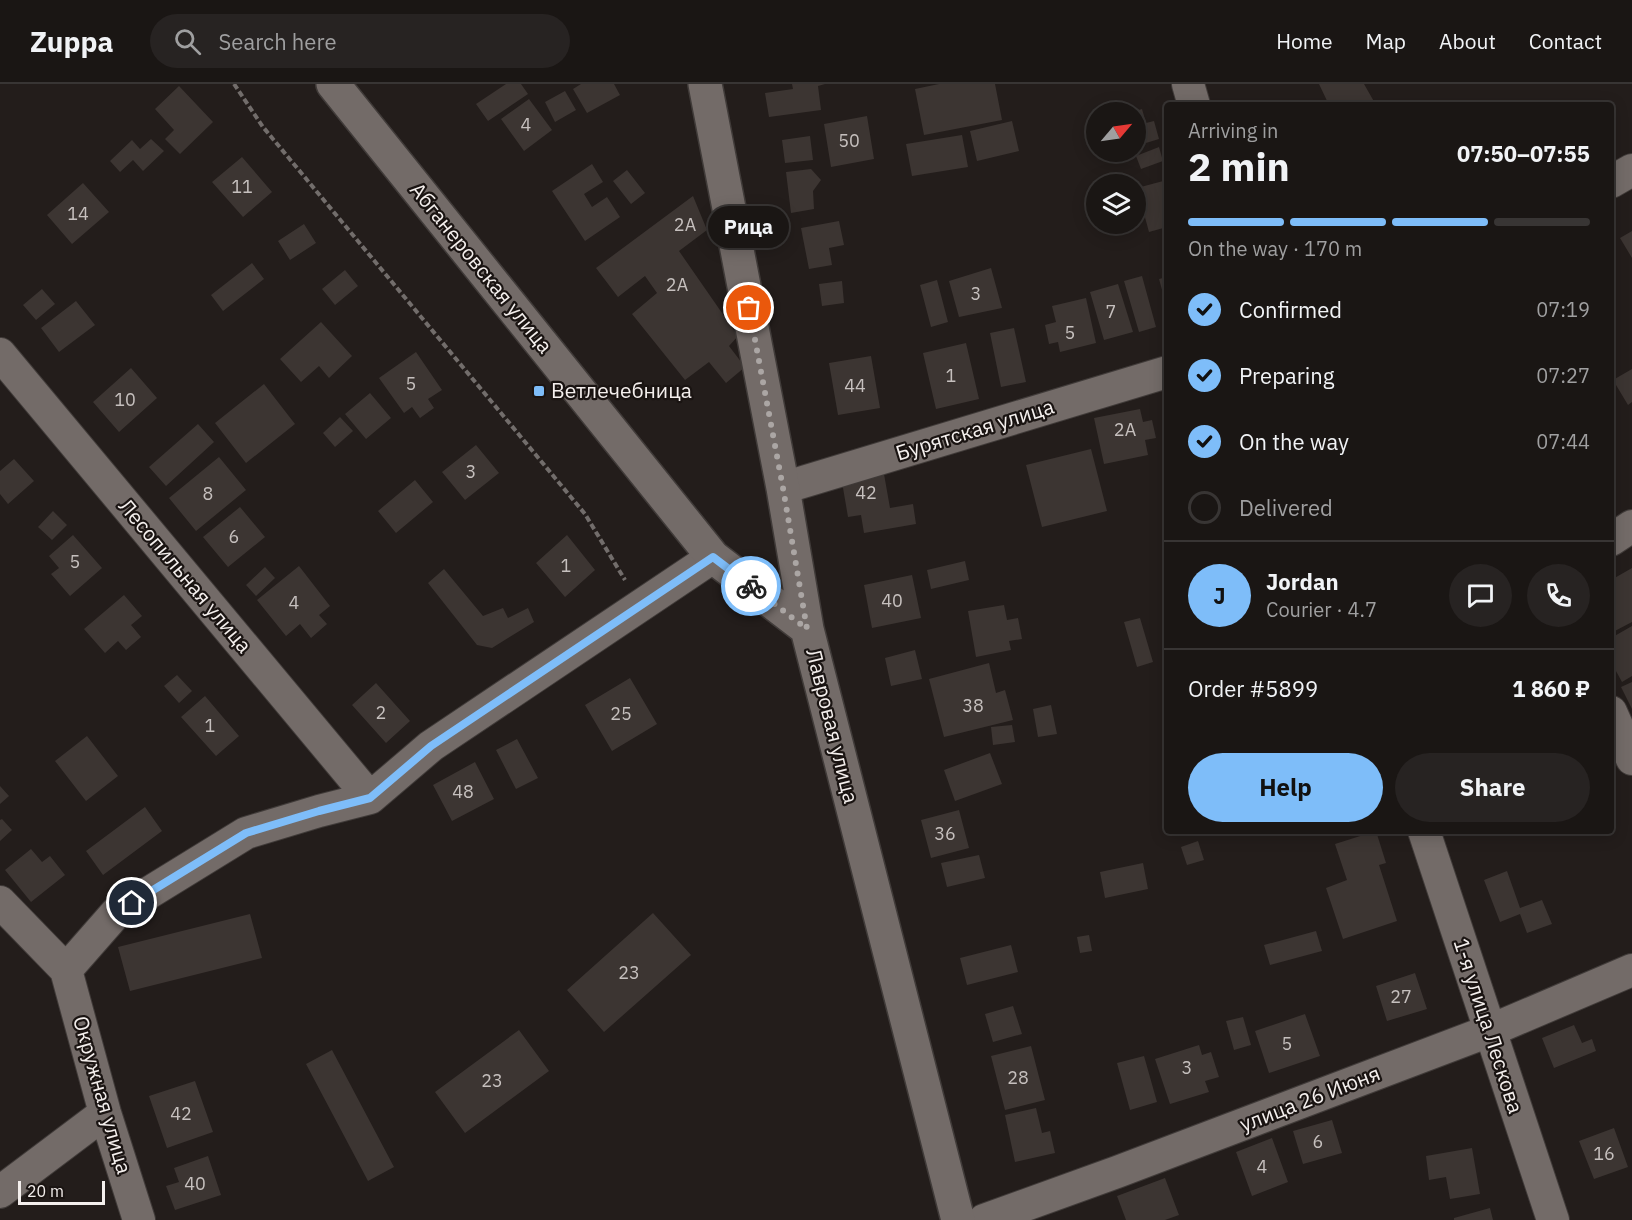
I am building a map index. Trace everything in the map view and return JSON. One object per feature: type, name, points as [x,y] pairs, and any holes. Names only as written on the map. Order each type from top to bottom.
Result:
[{"type":"street","name":"Абганеровская улица","points":[[333,84],[713,557],[807,629]]},
{"type":"street","name":"Лавровая улица","points":[[705,84],[783,488],[807,629],[958,1220]]},
{"type":"street","points":[[1188,84],[1193,102]]},
{"type":"street","points":[[1614,180],[1632,170]]},
{"type":"street","name":"Лесопильная улица","points":[[0,354],[370,798]]},
{"type":"street","name":"Бурятская улица","points":[[783,488],[1164,373]]},
{"type":"street","points":[[1614,538],[1632,526]]},
{"type":"street","points":[[0,902],[66,970],[117,913],[246,833],[370,798],[431,746],[713,557]]},
{"type":"street","points":[[1614,719],[1632,759]]},
{"type":"street","name":"1-я улица Лескова","points":[[1425,834],[1553,1220]]},
{"type":"street","name":"Окружная улица","points":[[66,970],[105,1113],[139,1220]]},
{"type":"street","name":"улица 26 Июня","points":[[984,1220],[1118,1172],[1489,1031],[1632,970]]},
{"type":"street","points":[[0,1192],[105,1113]]},
{"type":"path","points":[[234,84],[263,127],[585,514],[641,605]]},
{"type":"building","points":[[506,84],[521,84],[528,94],[488,121],[476,104]]},
{"type":"building","points":[[581,84],[614,84],[620,95],[587,113],[573,89]]},
{"type":"building","points":[[792,84],[825,84],[818,86],[821,110],[769,117],[765,93],[793,89]]},
{"type":"building","points":[[939,84],[995,84],[1002,120],[924,135],[915,89]]},
{"type":"building","points":[[1319,84],[1364,84],[1374,102],[1336,102],[1335,100],[1328,102]]},
{"type":"building","points":[[179,86],[213,122],[180,154],[165,139],[174,130],[155,109]]},
{"type":"building","points":[[565,91],[576,110],[555,122],[545,102]]},
{"type":"building","points":[[529,99],[552,130],[524,151],[501,119]]},
{"type":"building","points":[[867,116],[874,159],[831,167],[824,124]]},
{"type":"building","points":[[1012,121],[1019,151],[977,161],[970,131]]},
{"type":"building","points":[[1154,121],[1159,139],[1146,143],[1146,123]]},
{"type":"building","points":[[962,135],[968,167],[912,176],[906,144]]},
{"type":"building","points":[[810,136],[813,160],[785,163],[782,140]]},
{"type":"building","points":[[151,139],[164,151],[143,171],[133,160],[120,172],[110,161],[132,140],[140,149]]},
{"type":"building","points":[[1159,147],[1163,161],[1141,169],[1138,162],[1146,162],[1146,152]]},
{"type":"building","points":[[242,157],[272,192],[243,217],[212,182]]},
{"type":"building","points":[[592,164],[603,182],[584,194],[592,207],[607,197],[620,217],[585,241],[552,191]]},
{"type":"building","points":[[811,169],[821,180],[813,191],[814,209],[791,213],[786,172]]},
{"type":"building","points":[[627,170],[645,193],[631,204],[613,181]]},
{"type":"building","points":[[1164,181],[1164,228],[1149,232],[1146,221],[1146,186]]},
{"type":"building","points":[[83,183],[109,212],[72,244],[47,215]]},
{"type":"building","points":[[693,196],[707,230],[679,251],[738,336],[729,346],[745,367],[726,383],[709,362],[685,380],[632,314],[657,293],[645,276],[618,297],[596,268]]},
{"type":"building","points":[[839,221],[844,245],[829,248],[832,265],[809,269],[801,228]]},
{"type":"building","points":[[304,224],[316,243],[290,260],[278,241]]},
{"type":"building","points":[[1632,231],[1632,258],[1620,238]]},
{"type":"building","points":[[252,263],[264,279],[223,311],[211,295]]},
{"type":"building","points":[[991,268],[1002,308],[959,317],[949,281]]},
{"type":"building","points":[[345,270],[358,286],[335,305],[322,289]]},
{"type":"building","points":[[1142,276],[1156,327],[1139,332],[1124,281]]},
{"type":"building","points":[[1164,278],[1164,297],[1159,279]]},
{"type":"building","points":[[937,280],[948,322],[931,327],[920,285]]},
{"type":"building","points":[[842,281],[844,303],[822,306],[819,284]]},
{"type":"building","points":[[1118,284],[1133,332],[1104,340],[1090,292]]},
{"type":"building","points":[[42,289],[55,304],[36,320],[23,305]]},
{"type":"building","points":[[1086,298],[1096,343],[1060,352],[1058,342],[1049,344],[1045,325],[1056,322],[1052,306]]},
{"type":"building","points":[[76,301],[95,325],[59,352],[41,328]]},
{"type":"building","points":[[321,322],[352,356],[329,378],[319,366],[301,382],[280,359]]},
{"type":"building","points":[[1014,328],[1026,382],[1001,387],[990,333]]},
{"type":"building","points":[[966,343],[979,399],[936,409],[923,353]]},
{"type":"building","points":[[416,352],[442,390],[428,399],[434,408],[420,418],[412,407],[404,413],[379,378]]},
{"type":"building","points":[[871,356],[880,408],[838,415],[829,363]]},
{"type":"building","points":[[131,368],[157,398],[119,432],[93,402]]},
{"type":"building","points":[[1632,369],[1632,402],[1628,405],[1614,382],[1614,379]]},
{"type":"building","points":[[264,384],[295,424],[246,463],[215,423]]},
{"type":"building","points":[[370,393],[391,418],[366,439],[345,414]]},
{"type":"building","points":[[1140,409],[1143,422],[1152,420],[1156,438],[1145,440],[1148,455],[1104,464],[1094,418]]},
{"type":"building","points":[[340,417],[353,431],[335,447],[323,433]]},
{"type":"building","points":[[198,424],[214,442],[166,486],[149,467]]},
{"type":"building","points":[[476,445],[499,473],[465,500],[442,472]]},
{"type":"building","points":[[1091,449],[1107,511],[1042,527],[1026,465]]},
{"type":"building","points":[[219,457],[246,490],[196,531],[169,498]]},
{"type":"building","points":[[14,459],[34,481],[8,504],[0,494],[0,471]]},
{"type":"building","points":[[884,474],[890,508],[913,504],[916,524],[864,533],[861,515],[848,517],[842,482]]},
{"type":"building","points":[[415,480],[433,502],[396,533],[378,511]]},
{"type":"building","points":[[240,507],[265,537],[228,567],[203,537]]},
{"type":"building","points":[[53,511],[67,525],[52,540],[38,527]]},
{"type":"building","points":[[73,535],[102,568],[70,596],[51,574],[59,568],[49,556]]},
{"type":"building","points":[[567,535],[595,570],[565,597],[536,563]]},
{"type":"building","points":[[965,561],[969,580],[931,589],[927,570]]},
{"type":"building","points":[[299,566],[330,606],[319,615],[327,624],[311,638],[300,624],[286,636],[257,600]]},
{"type":"building","points":[[265,567],[275,578],[256,596],[246,585]]},
{"type":"building","points":[[1632,568],[1632,622],[1614,631],[1614,578]]},
{"type":"building","points":[[444,569],[483,616],[503,608],[508,618],[528,608],[534,622],[492,648],[477,645],[428,583]]},
{"type":"building","points":[[912,575],[921,618],[872,628],[864,585]]},
{"type":"building","points":[[124,595],[142,616],[131,625],[141,637],[126,650],[118,641],[105,653],[84,629]]},
{"type":"building","points":[[1004,605],[1007,620],[1018,618],[1022,639],[1009,641],[1011,650],[976,657],[968,611]]},
{"type":"building","points":[[1140,618],[1153,662],[1137,667],[1124,622]]},
{"type":"building","points":[[1632,626],[1632,676],[1622,682],[1614,667],[1614,636]]},
{"type":"building","points":[[915,650],[922,679],[891,686],[885,658]]},
{"type":"building","points":[[989,663],[996,693],[1005,690],[1013,720],[944,737],[929,679]]},
{"type":"building","points":[[177,675],[192,691],[179,703],[164,686]]},
{"type":"building","points":[[630,678],[657,724],[612,751],[585,705]]},
{"type":"building","points":[[1632,682],[1632,709],[1621,687]]},
{"type":"building","points":[[376,683],[410,721],[386,743],[352,705]]},
{"type":"building","points":[[205,696],[239,736],[216,756],[181,717]]},
{"type":"building","points":[[1051,705],[1057,734],[1038,737],[1033,709]]},
{"type":"building","points":[[1012,725],[1015,742],[993,745],[991,727]]},
{"type":"building","points":[[87,736],[118,776],[86,801],[55,761]]},
{"type":"building","points":[[517,739],[538,778],[516,789],[496,750]]},
{"type":"building","points":[[990,753],[1002,784],[955,801],[944,770]]},
{"type":"building","points":[[475,762],[494,799],[452,821],[433,785]]},
{"type":"building","points":[[0,786],[9,796],[0,804]]},
{"type":"building","points":[[145,807],[162,831],[103,875],[86,851]]},
{"type":"building","points":[[959,810],[969,848],[931,858],[921,820]]},
{"type":"building","points":[[2,819],[12,830],[0,841],[0,820]]},
{"type":"building","points":[[1367,834],[1377,834],[1386,863],[1379,865],[1397,921],[1343,939],[1326,888],[1347,880],[1335,844]]},
{"type":"building","points":[[1198,841],[1204,860],[1187,865],[1181,847]]},
{"type":"building","points":[[31,849],[42,862],[50,856],[65,875],[31,902],[5,870]]},
{"type":"building","points":[[979,855],[985,878],[947,887],[941,863]]},
{"type":"building","points":[[1143,863],[1148,889],[1105,898],[1100,872]]},
{"type":"building","points":[[1507,871],[1520,908],[1542,900],[1552,924],[1527,933],[1520,914],[1500,922],[1484,880]]},
{"type":"building","points":[[653,913],[691,955],[604,1032],[567,990]]},
{"type":"building","points":[[250,914],[262,958],[130,991],[118,947]]},
{"type":"building","points":[[1316,931],[1322,951],[1270,965],[1264,945]]},
{"type":"building","points":[[1089,935],[1092,951],[1080,953],[1077,937]]},
{"type":"building","points":[[1011,945],[1018,972],[967,985],[960,958]]},
{"type":"building","points":[[1415,973],[1427,1009],[1387,1021],[1376,986]]},
{"type":"building","points":[[1013,1006],[1022,1034],[993,1042],[985,1014]]},
{"type":"building","points":[[1305,1014],[1320,1056],[1269,1073],[1255,1031]]},
{"type":"building","points":[[1243,1017],[1251,1045],[1234,1050],[1226,1021]]},
{"type":"building","points":[[1574,1025],[1582,1043],[1592,1039],[1596,1051],[1554,1068],[1542,1038]]},
{"type":"building","points":[[519,1030],[549,1071],[465,1133],[435,1092]]},
{"type":"building","points":[[1199,1045],[1202,1055],[1211,1052],[1219,1077],[1205,1081],[1209,1092],[1170,1104],[1155,1059]]},
{"type":"building","points":[[1031,1046],[1045,1100],[1005,1110],[991,1056]]},
{"type":"building","points":[[332,1050],[394,1167],[368,1181],[306,1064]]},
{"type":"building","points":[[1144,1056],[1157,1102],[1130,1110],[1117,1063]]},
{"type":"building","points":[[195,1081],[213,1132],[167,1148],[149,1096]]},
{"type":"building","points":[[1036,1108],[1042,1133],[1050,1131],[1055,1153],[1015,1162],[1005,1115]]},
{"type":"building","points":[[1332,1120],[1342,1153],[1303,1164],[1293,1131]]},
{"type":"building","points":[[1614,1128],[1628,1167],[1594,1179],[1579,1141]]},
{"type":"building","points":[[1272,1138],[1288,1182],[1252,1196],[1236,1152]]},
{"type":"building","points":[[1472,1148],[1480,1194],[1450,1199],[1446,1177],[1429,1180],[1426,1156]]},
{"type":"building","points":[[208,1156],[221,1195],[175,1210],[166,1186],[179,1182],[174,1168]]},
{"type":"building","points":[[1165,1178],[1179,1215],[1165,1220],[1126,1220],[1117,1196]]},
{"type":"building","points":[[1490,1208],[1493,1220],[1454,1220],[1454,1218]]},
{"type":"way so far","points":[[749,308],[807,629],[751,586]]},
{"type":"place","name":"Рица","points":[[749,308]]},
{"type":"place","name":"Ветлечебница","points":[[539,391]]},
{"type":"route","points":[[132,903],[246,833],[370,798],[431,746],[713,557],[751,586]]}]
